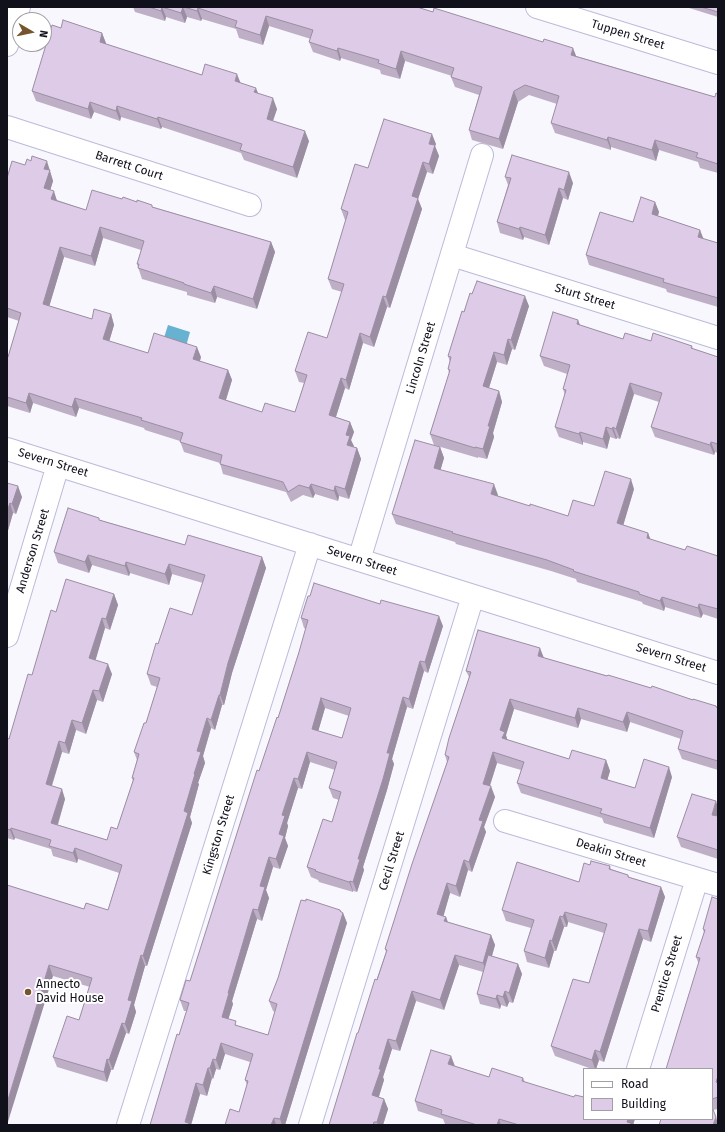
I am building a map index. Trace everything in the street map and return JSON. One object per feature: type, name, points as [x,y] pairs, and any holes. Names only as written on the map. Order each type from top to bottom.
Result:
[{"type":"street","points":[[7,45],[19,7]]},
{"type":"street","name":"Tuppen Street","points":[[537,7],[718,63]]},
{"type":"street","name":"Barrett Court","points":[[7,127],[250,205]]},
{"type":"street","name":"Lincoln Street","points":[[359,560],[482,155]]},
{"type":"street","name":"Sturt Street","points":[[452,255],[718,338]]},
{"type":"street","name":"Severn Street","points":[[7,449],[718,673]]},
{"type":"street","name":"Anderson Street","points":[[7,636],[58,465]]},
{"type":"street","name":"Kingston Street","points":[[128,1125],[310,544]]},
{"type":"street","name":"Cecil Street","points":[[310,1125],[473,596]]},
{"type":"street","name":"Deakin Street","points":[[505,821],[718,885]]},
{"type":"street","name":"Prentice Street","points":[[638,1068],[697,879]]},
{"type":"water","points":[[168,325],[190,332],[185,350],[162,344]]},
{"type":"building","points":[[149,7],[162,7],[161,11]]},
{"type":"building","points":[[162,7],[183,7],[181,13]]},
{"type":"building","points":[[184,7],[417,7],[433,12],[434,8],[543,42],[544,39],[573,48],[571,55],[715,97],[716,93],[718,94],[718,164],[696,157],[698,153],[655,140],[652,150],[608,137],[607,140],[551,123],[559,96],[525,85],[514,91],[499,139],[469,130],[482,87],[451,77],[454,68],[401,51],[396,69],[378,63],[379,60],[338,48],[337,51],[309,42],[313,30],[266,16],[260,35],[235,27],[237,21],[198,8],[197,11]]},
{"type":"building","points":[[701,7],[718,7],[718,12]]},
{"type":"building","points":[[63,20],[102,33],[100,42],[202,75],[205,64],[237,74],[235,81],[256,88],[254,92],[273,98],[267,119],[305,131],[293,167],[240,150],[242,144],[158,117],[157,119],[117,106],[116,111],[90,102],[88,109],[32,91],[44,52],[52,52],[52,25],[61,28]]},
{"type":"building","points":[[384,119],[432,134],[429,144],[435,145],[429,164],[423,162],[412,196],[418,198],[386,297],[383,296],[370,337],[360,333],[346,380],[341,378],[329,415],[350,422],[346,435],[350,436],[347,445],[357,448],[345,489],[335,486],[334,491],[311,484],[309,488],[299,485],[288,492],[283,482],[220,464],[222,455],[180,442],[183,433],[141,420],[142,418],[75,398],[72,407],[29,393],[26,403],[7,397],[7,356],[8,357],[21,313],[7,308],[7,178],[12,161],[25,165],[27,159],[31,161],[32,156],[47,161],[44,169],[50,170],[44,188],[54,191],[51,199],[86,210],[92,190],[122,199],[123,197],[137,202],[137,200],[152,205],[152,207],[271,242],[253,299],[214,286],[211,293],[138,268],[139,264],[137,264],[144,241],[100,227],[91,256],[60,247],[43,304],[92,319],[94,309],[111,314],[103,339],[148,353],[154,333],[197,347],[193,359],[228,370],[219,398],[262,412],[265,403],[295,412],[307,375],[295,371],[308,332],[327,338],[344,284],[328,279],[348,212],[341,209],[355,164],[368,168]]},
{"type":"building","points":[[512,155],[569,172],[564,190],[559,188],[545,235],[497,222],[511,178],[505,177]]},
{"type":"building","points":[[641,197],[655,202],[652,214],[700,230],[698,237],[718,243],[718,298],[663,282],[664,279],[586,255],[600,212],[633,222]]},
{"type":"building","points":[[477,281],[525,296],[511,340],[508,339],[504,355],[494,352],[483,386],[499,391],[488,426],[490,426],[483,449],[475,448],[430,434],[450,370],[448,369],[451,357],[448,356],[462,311],[464,312],[470,293],[472,294]]},
{"type":"building","points":[[553,312],[578,320],[577,324],[623,339],[625,333],[651,341],[653,333],[692,346],[691,348],[718,357],[718,444],[711,442],[710,445],[651,427],[662,393],[630,383],[616,429],[613,427],[612,429],[606,427],[603,439],[580,432],[579,434],[555,427],[566,390],[563,389],[570,365],[540,356]]},
{"type":"building","points":[[415,440],[440,447],[434,468],[494,484],[491,494],[568,516],[573,500],[594,506],[605,471],[631,479],[617,523],[648,533],[647,538],[685,550],[687,546],[718,556],[718,609],[699,604],[698,608],[662,597],[660,601],[639,594],[639,592],[573,571],[574,570],[547,560],[392,514]]},
{"type":"building","points":[[7,483],[18,486],[12,504],[10,503],[7,511]]},
{"type":"building","points":[[68,508],[99,518],[99,520],[185,545],[188,535],[262,557],[228,663],[220,695],[211,720],[207,718],[197,751],[201,752],[184,811],[188,813],[143,956],[141,955],[128,1000],[132,1001],[125,1024],[122,1023],[109,1060],[107,1059],[104,1072],[53,1057],[67,1016],[79,1020],[92,978],[49,965],[7,1103],[7,885],[84,909],[86,903],[108,910],[122,865],[75,848],[73,853],[49,846],[51,840],[11,828],[10,830],[7,829],[7,738],[9,739],[28,674],[32,675],[51,610],[56,612],[66,579],[114,594],[106,619],[102,618],[89,658],[108,664],[99,691],[93,690],[82,723],[72,720],[65,743],[59,741],[46,784],[62,789],[51,823],[107,840],[111,827],[117,829],[134,778],[132,778],[139,754],[134,752],[144,723],[146,723],[160,678],[147,674],[156,643],[158,644],[170,608],[192,615],[205,575],[169,564],[165,574],[126,562],[125,566],[88,555],[85,562],[54,552]]},
{"type":"building","points":[[314,583],[380,604],[381,600],[439,616],[425,662],[420,661],[409,699],[403,697],[387,753],[390,753],[383,779],[358,859],[360,859],[353,882],[315,871],[316,870],[307,867],[323,819],[332,822],[341,792],[329,788],[337,762],[307,752],[298,779],[294,778],[282,815],[285,816],[279,834],[284,836],[276,859],[269,857],[260,886],[265,887],[258,910],[253,909],[222,1017],[236,1021],[235,1025],[268,1035],[277,1004],[269,1001],[278,978],[301,900],[306,901],[306,899],[340,910],[343,913],[280,1119],[274,1118],[271,1125],[225,1125],[230,1109],[239,1112],[248,1081],[245,1080],[253,1054],[221,1043],[216,1060],[213,1059],[210,1068],[208,1068],[203,1085],[196,1083],[185,1122],[189,1123],[188,1125],[150,1125],[177,1034],[179,1035],[189,1003],[180,1000],[186,980],[190,981],[257,770],[259,771],[277,717],[278,718],[308,620],[301,618],[308,596],[310,596]],"holes":[[[321,698],[351,708],[342,738],[312,729]]]},
{"type":"building","points":[[478,630],[540,648],[538,656],[651,688],[652,686],[716,706],[718,708],[718,761],[678,749],[683,731],[627,712],[623,722],[578,708],[575,718],[510,699],[500,730],[505,732],[502,738],[569,759],[572,750],[606,760],[601,778],[635,788],[644,759],[669,767],[650,828],[600,813],[602,809],[517,783],[524,762],[493,752],[483,784],[491,786],[479,820],[483,821],[469,862],[464,860],[456,886],[447,883],[437,914],[446,917],[444,921],[491,935],[483,963],[455,955],[440,1000],[412,991],[396,1041],[388,1039],[379,1069],[381,1069],[372,1095],[384,1099],[377,1122],[374,1122],[373,1125],[329,1125],[357,1033],[375,979],[377,980],[387,950],[385,949],[412,864],[449,757],[445,755],[449,738],[471,672],[466,671]]},
{"type":"building","points":[[692,794],[716,801],[712,815],[718,816],[718,850],[677,837]]},
{"type":"building","points":[[591,861],[610,866],[609,869],[628,875],[628,877],[661,887],[648,931],[639,929],[600,1052],[595,1050],[592,1060],[551,1046],[573,979],[589,983],[607,924],[565,912],[563,917],[560,916],[552,941],[550,940],[545,958],[524,951],[534,920],[502,910],[517,862],[579,882],[584,863],[590,865]]},
{"type":"building","points":[[712,897],[718,899],[718,1076],[716,1082],[718,1084],[718,1097],[713,1099],[713,1068],[666,1068],[700,958],[696,957],[705,930],[703,929]]},
{"type":"building","points":[[488,955],[518,964],[509,993],[505,991],[503,997],[497,995],[496,999],[477,994]]},
{"type":"building","points":[[431,1050],[451,1056],[448,1064],[489,1077],[492,1068],[523,1078],[522,1081],[574,1097],[575,1095],[583,1097],[583,1120],[628,1120],[627,1122],[636,1125],[519,1125],[499,1119],[497,1125],[477,1125],[441,1114],[442,1110],[415,1101]]},
{"type":"building","points":[[713,1110],[716,1117],[713,1125],[659,1125],[661,1120],[713,1120]]},
{"type":"place","name":"Annecto David House","points":[[28,992]]}]
